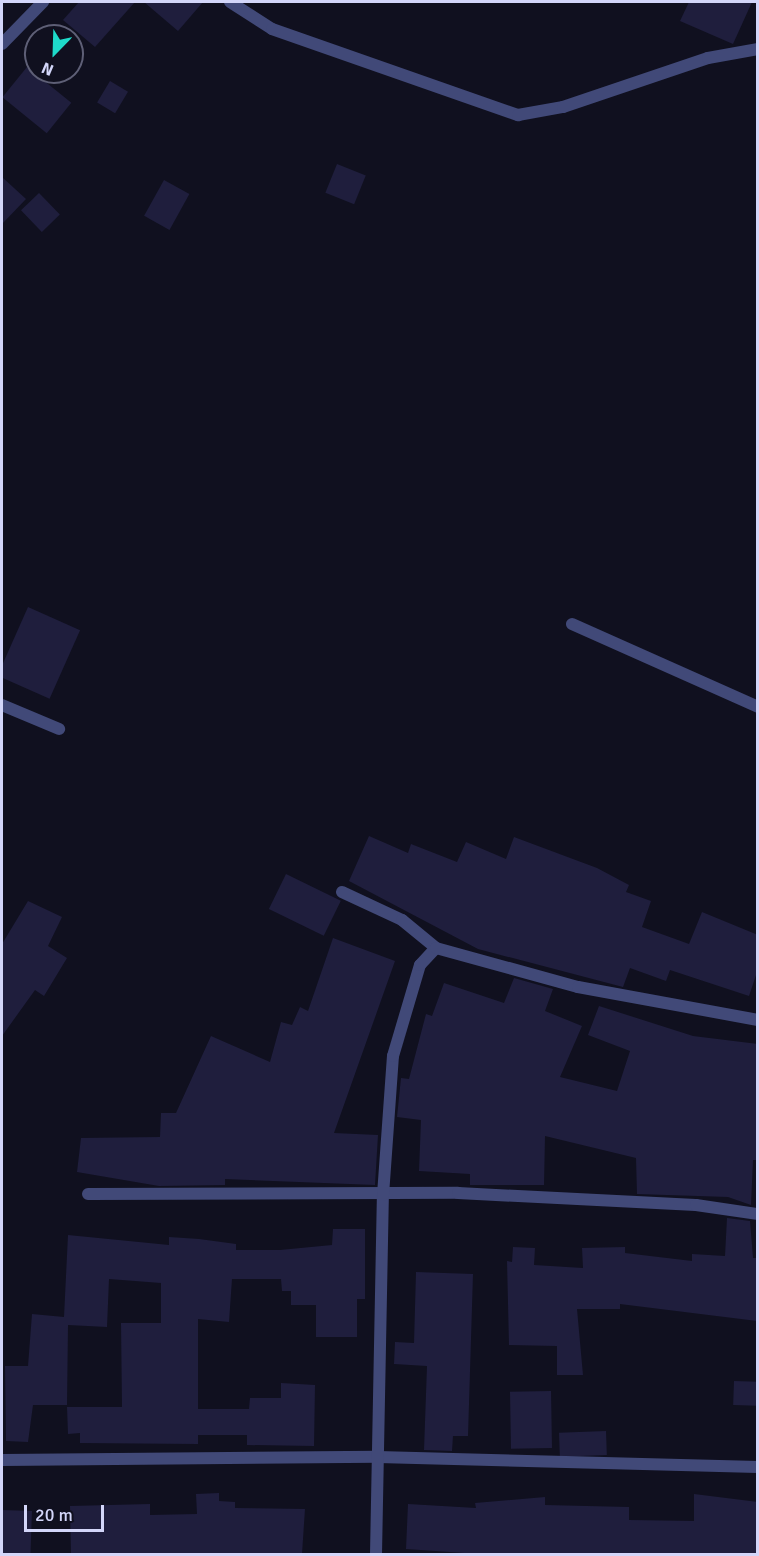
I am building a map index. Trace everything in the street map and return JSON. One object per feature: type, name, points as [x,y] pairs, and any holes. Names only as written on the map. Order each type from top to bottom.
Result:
[{"type":"street","points":[[2,44],[43,2]]},
{"type":"street","points":[[231,2],[272,29],[518,115],[563,107],[708,58],[758,49]]},
{"type":"street","points":[[572,624],[758,707]]},
{"type":"street","points":[[2,705],[58,729]]},
{"type":"street","points":[[342,892],[402,921],[436,948],[578,987],[758,1020]]},
{"type":"street","points":[[376,1554],[383,1195],[393,1056],[420,965],[436,948]]},
{"type":"street","points":[[88,1194],[458,1193],[696,1205],[758,1214]]},
{"type":"street","points":[[2,1460],[378,1457],[758,1467]]},
{"type":"building","points":[[79,2],[135,2],[95,47],[84,38],[84,24],[68,24],[63,20]]},
{"type":"building","points":[[144,2],[203,2],[178,31]]},
{"type":"building","points":[[689,2],[752,2],[733,44],[680,21]]},
{"type":"building","points":[[24,71],[24,84],[48,84],[71,103],[47,133],[2,97]]},
{"type":"building","points":[[110,81],[128,92],[115,113],[97,102]]},
{"type":"building","points":[[337,164],[366,176],[354,204],[325,193]]},
{"type":"building","points":[[2,177],[26,199],[2,224]]},
{"type":"building","points":[[164,180],[189,194],[169,230],[144,216]]},
{"type":"building","points":[[39,193],[60,215],[42,232],[21,210]]},
{"type":"building","points":[[28,607],[80,630],[50,699],[2,678],[2,665]]},
{"type":"building","points":[[369,836],[408,853],[411,844],[457,862],[466,842],[506,859],[514,837],[597,868],[629,885],[626,892],[651,901],[642,927],[689,944],[702,912],[758,935],[758,969],[749,996],[670,970],[666,981],[630,968],[623,987],[478,949],[349,881]]},
{"type":"building","points":[[286,874],[341,901],[324,936],[269,909]]},
{"type":"building","points":[[28,901],[62,917],[48,946],[67,958],[44,996],[35,990],[2,1036],[2,944]]},
{"type":"building","points":[[333,938],[395,961],[334,1133],[378,1135],[375,1185],[225,1179],[225,1185],[159,1186],[77,1172],[81,1138],[160,1137],[161,1113],[176,1113],[211,1036],[270,1062],[281,1022],[292,1025],[300,1007],[308,1011]]},
{"type":"building","points":[[514,978],[553,989],[545,1011],[582,1026],[560,1077],[617,1091],[630,1051],[588,1035],[599,1006],[693,1036],[758,1044],[758,1160],[753,1160],[751,1205],[728,1197],[637,1194],[636,1158],[545,1136],[544,1185],[470,1185],[470,1174],[419,1171],[421,1120],[397,1117],[401,1078],[409,1079],[426,1014],[432,1016],[444,983],[504,1003]]},
{"type":"building","points":[[727,1218],[750,1221],[753,1258],[758,1258],[757,1321],[620,1304],[620,1309],[577,1309],[583,1375],[557,1375],[557,1346],[509,1345],[507,1261],[512,1262],[513,1247],[535,1248],[534,1265],[583,1268],[582,1248],[625,1247],[625,1253],[692,1261],[692,1254],[725,1256]]},
{"type":"building","points":[[333,1229],[365,1229],[365,1299],[357,1299],[357,1337],[316,1337],[316,1305],[291,1305],[291,1291],[282,1291],[281,1279],[232,1279],[229,1322],[198,1319],[198,1409],[249,1409],[250,1398],[281,1398],[281,1383],[315,1385],[314,1446],[247,1445],[247,1435],[198,1435],[198,1444],[80,1443],[80,1433],[68,1434],[67,1407],[122,1407],[121,1323],[161,1323],[161,1283],[109,1279],[107,1327],[68,1325],[67,1405],[33,1405],[28,1442],[6,1441],[5,1366],[28,1366],[32,1314],[64,1317],[68,1235],[169,1245],[169,1237],[199,1239],[236,1244],[236,1250],[280,1250],[332,1245]]},
{"type":"building","points":[[416,1272],[473,1274],[468,1436],[453,1436],[452,1451],[424,1450],[427,1366],[394,1364],[395,1342],[414,1343]]},
{"type":"building","points":[[734,1381],[758,1382],[757,1406],[733,1405]]},
{"type":"building","points":[[551,1391],[552,1448],[511,1449],[510,1392]]},
{"type":"building","points":[[606,1431],[607,1455],[560,1457],[559,1433]]},
{"type":"building","points":[[219,1493],[219,1501],[235,1502],[235,1508],[305,1509],[302,1554],[71,1554],[70,1506],[150,1504],[150,1515],[197,1514],[196,1494]]},
{"type":"building","points":[[694,1494],[758,1502],[758,1554],[479,1554],[406,1549],[408,1504],[476,1508],[475,1503],[545,1497],[545,1505],[629,1507],[629,1520],[694,1521]]},
{"type":"building","points":[[2,1510],[32,1511],[30,1554],[2,1554]]}]
